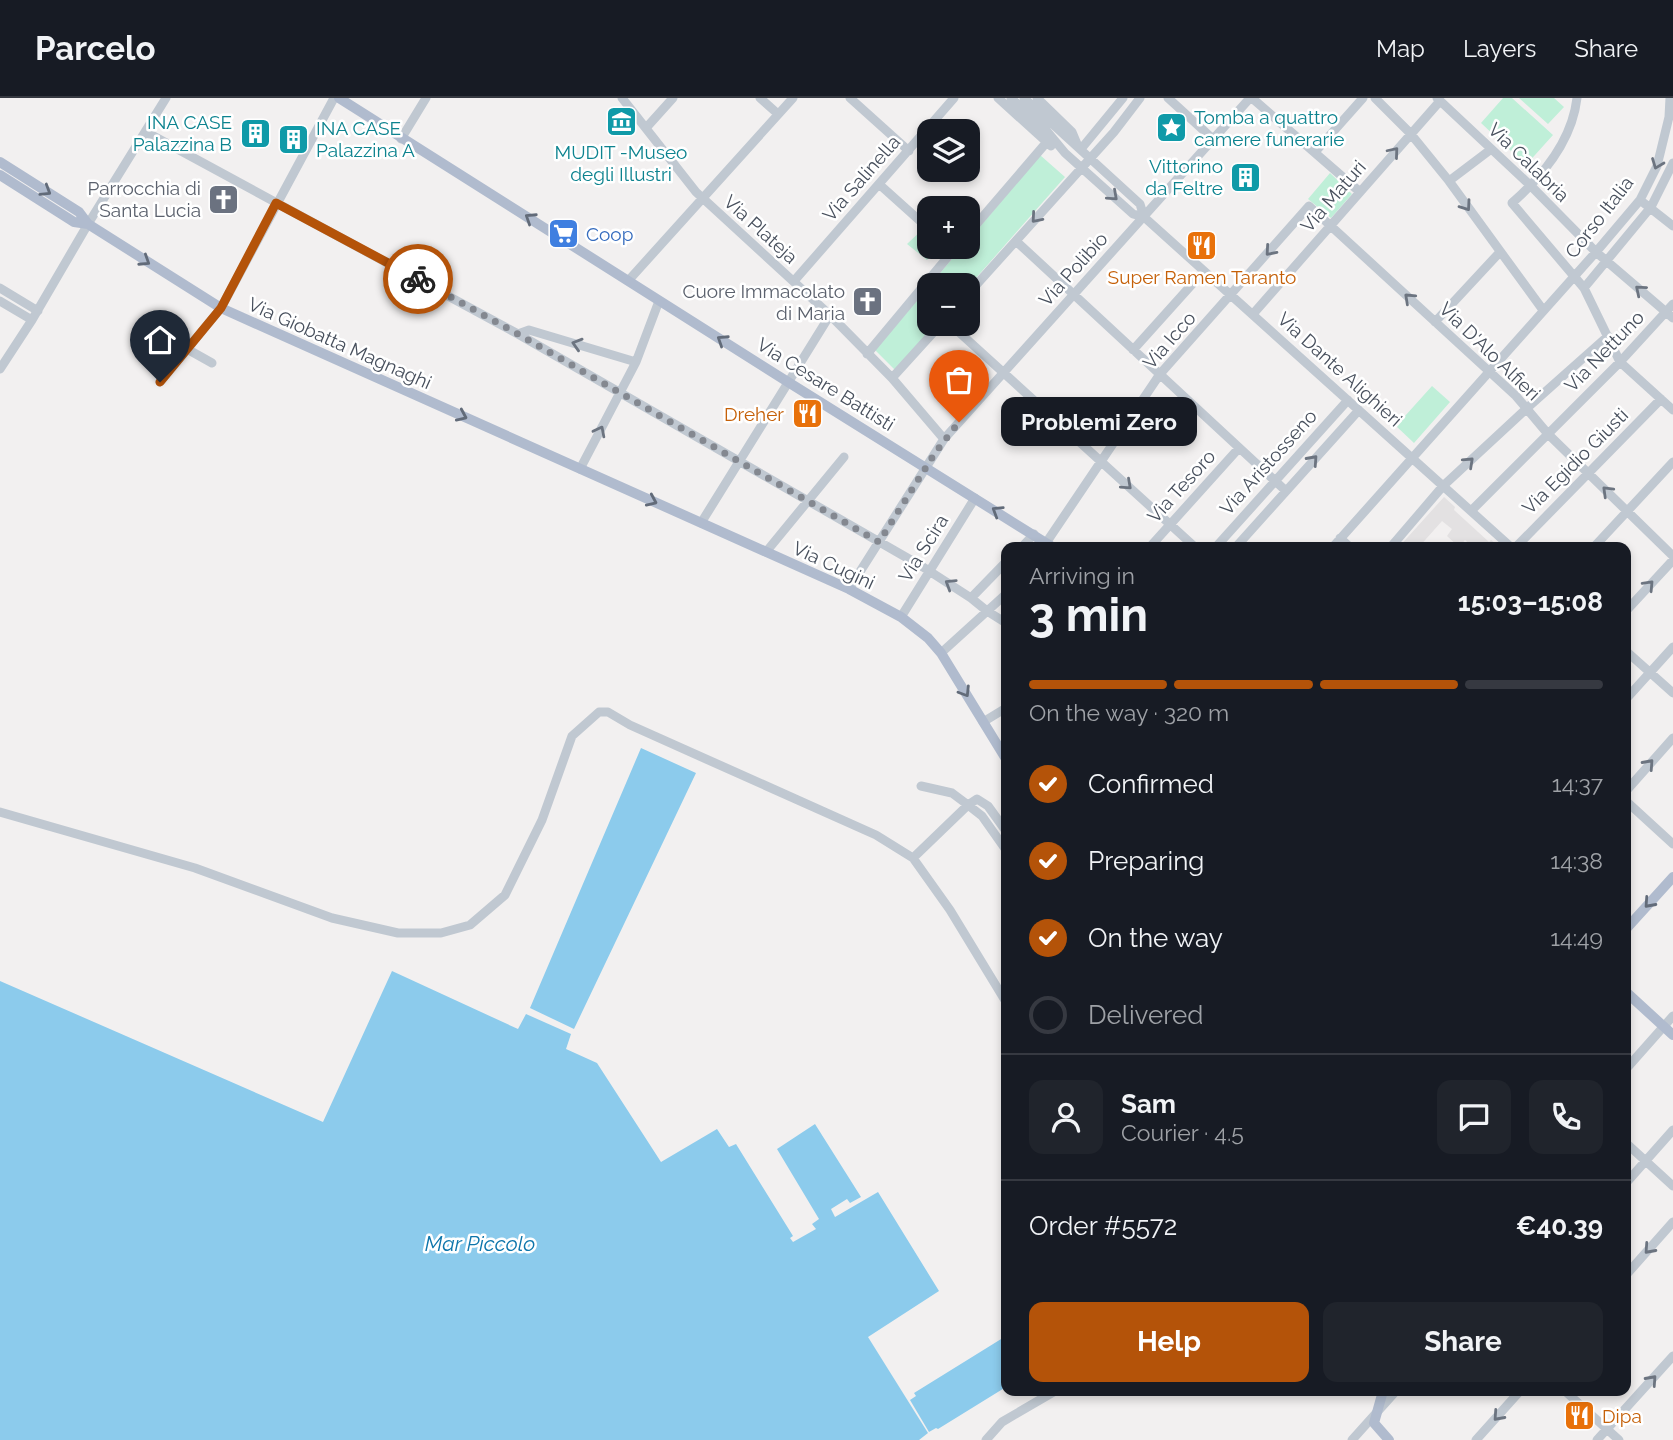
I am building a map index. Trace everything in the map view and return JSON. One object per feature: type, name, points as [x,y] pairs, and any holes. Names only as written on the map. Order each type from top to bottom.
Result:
[{"type":"main road","name":"Via Cesare Battisti","points":[[336,98],[1046,542]]},
{"type":"main road","name":"Via Giobatta Magnaghi","points":[[0,162],[79,212],[88,224],[221,308],[585,471]]},
{"type":"main road","name":"Via Giobatta Magnaghi","points":[[0,175],[74,222],[88,224]]},
{"type":"main road","name":"Via Cugini","points":[[585,471],[849,589],[901,617],[922,632],[940,653],[1001,749]]},
{"type":"main road","points":[[1631,923],[1673,877]]},
{"type":"main road","points":[[1631,997],[1673,1035]]},
{"type":"main road","points":[[1382,1396],[1374,1425],[1389,1440]]},
{"type":"street","points":[[0,369],[38,311],[166,98]]},
{"type":"street","points":[[160,382],[190,351],[221,308],[276,203],[336,98]]},
{"type":"street","points":[[401,139],[426,98]]},
{"type":"street","name":"Via Plateja","points":[[622,98],[702,199],[830,315],[892,379],[944,439]]},
{"type":"street","points":[[646,128],[673,98]]},
{"type":"street","points":[[760,98],[778,114]]},
{"type":"street","points":[[628,281],[793,98]]},
{"type":"street","points":[[850,98],[909,151]]},
{"type":"street","name":"Via Salinella","points":[[793,281],[954,98]]},
{"type":"street","name":"Via Dante Alighieri","points":[[998,98],[1046,143],[1065,153]]},
{"type":"street","name":"Via Dante Alighieri","points":[[1011,98],[1046,130],[1065,153],[1133,214],[1144,217],[1506,542]]},
{"type":"street","name":"Via Dante Alighieri","points":[[1024,98],[1140,204],[1144,217]]},
{"type":"street","name":"Via Dante Alighieri","points":[[1037,98],[1072,131],[1079,147]]},
{"type":"street","points":[[1079,147],[1123,98]]},
{"type":"street","points":[[980,281],[1140,98]]},
{"type":"street","points":[[1168,98],[1213,139]]},
{"type":"street","points":[[1251,98],[1360,192]]},
{"type":"street","name":"Via Polibio","points":[[849,589],[944,439],[1251,98]]},
{"type":"street","points":[[1315,152],[1363,98]]},
{"type":"street","points":[[1375,98],[1410,133],[1449,181],[1543,310]]},
{"type":"street","points":[[1577,98],[1573,120],[1552,161],[1531,186],[1512,202],[1584,288],[1620,362],[1673,410]]},
{"type":"street","name":"Corso Italia","points":[[1337,542],[1596,253],[1640,200],[1657,166],[1669,117],[1670,98]]},
{"type":"street","name":"Via Maturi","points":[[1253,314],[1438,100]]},
{"type":"street","name":"Via Calabria","points":[[1438,100],[1531,186],[1596,253],[1669,315]]},
{"type":"street","points":[[1113,111],[1123,120]]},
{"type":"street","points":[[146,132],[518,334],[930,572],[1001,620]]},
{"type":"street","points":[[980,219],[1046,143]]},
{"type":"street","points":[[1449,181],[1490,150]]},
{"type":"street","name":"Corso Italia","points":[[1584,288],[1651,206],[1673,163]]},
{"type":"street","points":[[880,185],[917,218]]},
{"type":"street","points":[[1640,200],[1673,226]]},
{"type":"street","name":"Via D'Alo Alfieri","points":[[1309,206],[1516,396],[1548,434],[1673,558]]},
{"type":"street","name":"Via Icco","points":[[1052,542],[1101,461],[1160,374],[1309,206]]},
{"type":"street","points":[[1016,241],[1286,491]]},
{"type":"street","points":[[1435,322],[1500,252]]},
{"type":"street","points":[[867,354],[944,259]]},
{"type":"street","points":[[1133,350],[1205,271]]},
{"type":"street","points":[[0,288],[38,311]]},
{"type":"street","points":[[0,301],[32,320]]},
{"type":"street","points":[[585,471],[636,362],[660,301]]},
{"type":"street","name":"Via Nettuno","points":[[1471,511],[1669,315],[1673,304]]},
{"type":"street","points":[[701,523],[830,315]]},
{"type":"street","points":[[518,334],[529,330],[636,362]]},
{"type":"street","points":[[892,379],[930,336]]},
{"type":"street","points":[[963,336],[1190,542]]},
{"type":"street","points":[[1395,542],[1443,486],[1608,336]]},
{"type":"street","points":[[190,351],[212,363]]},
{"type":"street","name":"Via Egidio Giusti","points":[[1519,542],[1661,399]]},
{"type":"street","name":"Via Aristosseno","points":[[1220,542],[1348,400]]},
{"type":"street","name":"Via Aristosseno","points":[[1240,542],[1359,410]]},
{"type":"street","name":"Via Tesoro","points":[[1154,542],[1239,448]]},
{"type":"street","points":[[766,552],[844,457]]},
{"type":"street","points":[[1599,542],[1673,462]]},
{"type":"street","name":"Via Scira","points":[[901,617],[975,498]]},
{"type":"street","points":[[1027,542],[1034,534]]},
{"type":"street","points":[[1340,538],[1344,542]]},
{"type":"street","points":[[1631,605],[1673,558]]},
{"type":"street","points":[[971,598],[1001,567]]},
{"type":"street","points":[[940,653],[1001,598]]},
{"type":"street","points":[[1631,693],[1673,647]]},
{"type":"street","points":[[1631,655],[1673,693]]},
{"type":"street","points":[[984,722],[1001,711]]},
{"type":"street","points":[[0,812],[195,868],[332,918],[398,933],[440,933],[470,925],[505,895],[542,820],[572,736],[599,712],[608,712],[630,725],[876,835],[913,858],[950,911],[1001,994]]},
{"type":"street","points":[[1631,785],[1673,738]]},
{"type":"street","points":[[921,786],[952,793],[982,816],[1001,843]]},
{"type":"street","points":[[913,858],[977,799],[988,806],[1001,824]]},
{"type":"street","points":[[1631,806],[1673,844]]},
{"type":"street","points":[[1631,1063],[1673,1016]]},
{"type":"street","points":[[1631,1176],[1673,1130]]},
{"type":"street","points":[[1631,1148],[1673,1186]]},
{"type":"street","points":[[1631,1269],[1673,1222]]},
{"type":"street","points":[[1597,1440],[1673,1356]]},
{"type":"street","points":[[986,1440],[1002,1422],[1046,1396]]},
{"type":"street","points":[[1352,1440],[1391,1396]]},
{"type":"street","points":[[1476,1440],[1516,1396]]},
{"type":"street","points":[[1571,1396],[1619,1440]]},
{"type":"shaded area","points":[[1444,497],[1455,507],[1454,510],[1489,542],[1454,542],[1447,536],[1452,529],[1442,521],[1423,542],[1403,542]]},
{"type":"green space","points":[[1503,98],[1512,98],[1553,135],[1526,165],[1481,123]]},
{"type":"green space","points":[[1519,98],[1554,98],[1564,107],[1548,124]]},
{"type":"green space","points":[[1040,155],[1065,177],[980,273],[940,273],[952,259],[980,259],[980,227]]},
{"type":"green space","points":[[1330,173],[1352,194],[1331,218],[1308,199]]},
{"type":"green space","points":[[917,235],[917,252],[907,244]]},
{"type":"green space","points":[[917,300],[917,336],[925,336],[895,370],[875,350]]},
{"type":"green space","points":[[1432,386],[1450,402],[1414,443],[1396,426]]},
{"type":"water","points":[[641,748],[696,773],[574,1029],[530,1008]]},
{"type":"water","name":"Mar Piccolo","points":[[392,971],[518,1029],[526,1014],[571,1034],[566,1049],[597,1063],[661,1162],[717,1129],[729,1147],[736,1144],[793,1236],[790,1238],[793,1242],[816,1229],[812,1224],[819,1219],[777,1149],[815,1124],[861,1197],[850,1203],[847,1199],[831,1209],[835,1217],[878,1192],[939,1291],[868,1337],[928,1433],[919,1440],[0,1440],[0,981],[323,1122]]},
{"type":"water","points":[[1001,1339],[1001,1390],[929,1432],[910,1400],[916,1396],[914,1393]]},
{"type":"way so far","points":[[418,279],[879,542],[944,439],[959,422]]},
{"type":"place","name":"MUDIT -Museo degli Illustri","points":[[621,121]]},
{"type":"place","name":"Tomba a quattro camere funerarie","points":[[1171,128]]},
{"type":"place","name":"INA CASE Palazzina B","points":[[255,133]]},
{"type":"place","name":"INA CASE Palazzina A","points":[[293,139]]},
{"type":"place","name":"Vittorino da Feltre","points":[[1246,177]]},
{"type":"place","name":"Parrocchia di Santa Lucia","points":[[224,199]]},
{"type":"place","name":"Coop","points":[[563,234]]},
{"type":"place","name":"Super Ramen Taranto","points":[[1202,246]]},
{"type":"place","name":"Cuore Immacolato di Maria","points":[[868,302]]},
{"type":"place","name":"Dreher","points":[[807,414]]},
{"type":"place","name":"Problemi Zero","points":[[959,422]]},
{"type":"place","name":"Dipa","points":[[1579,1416]]},
{"type":"route","points":[[160,382],[221,308],[276,203],[418,279]]}]
